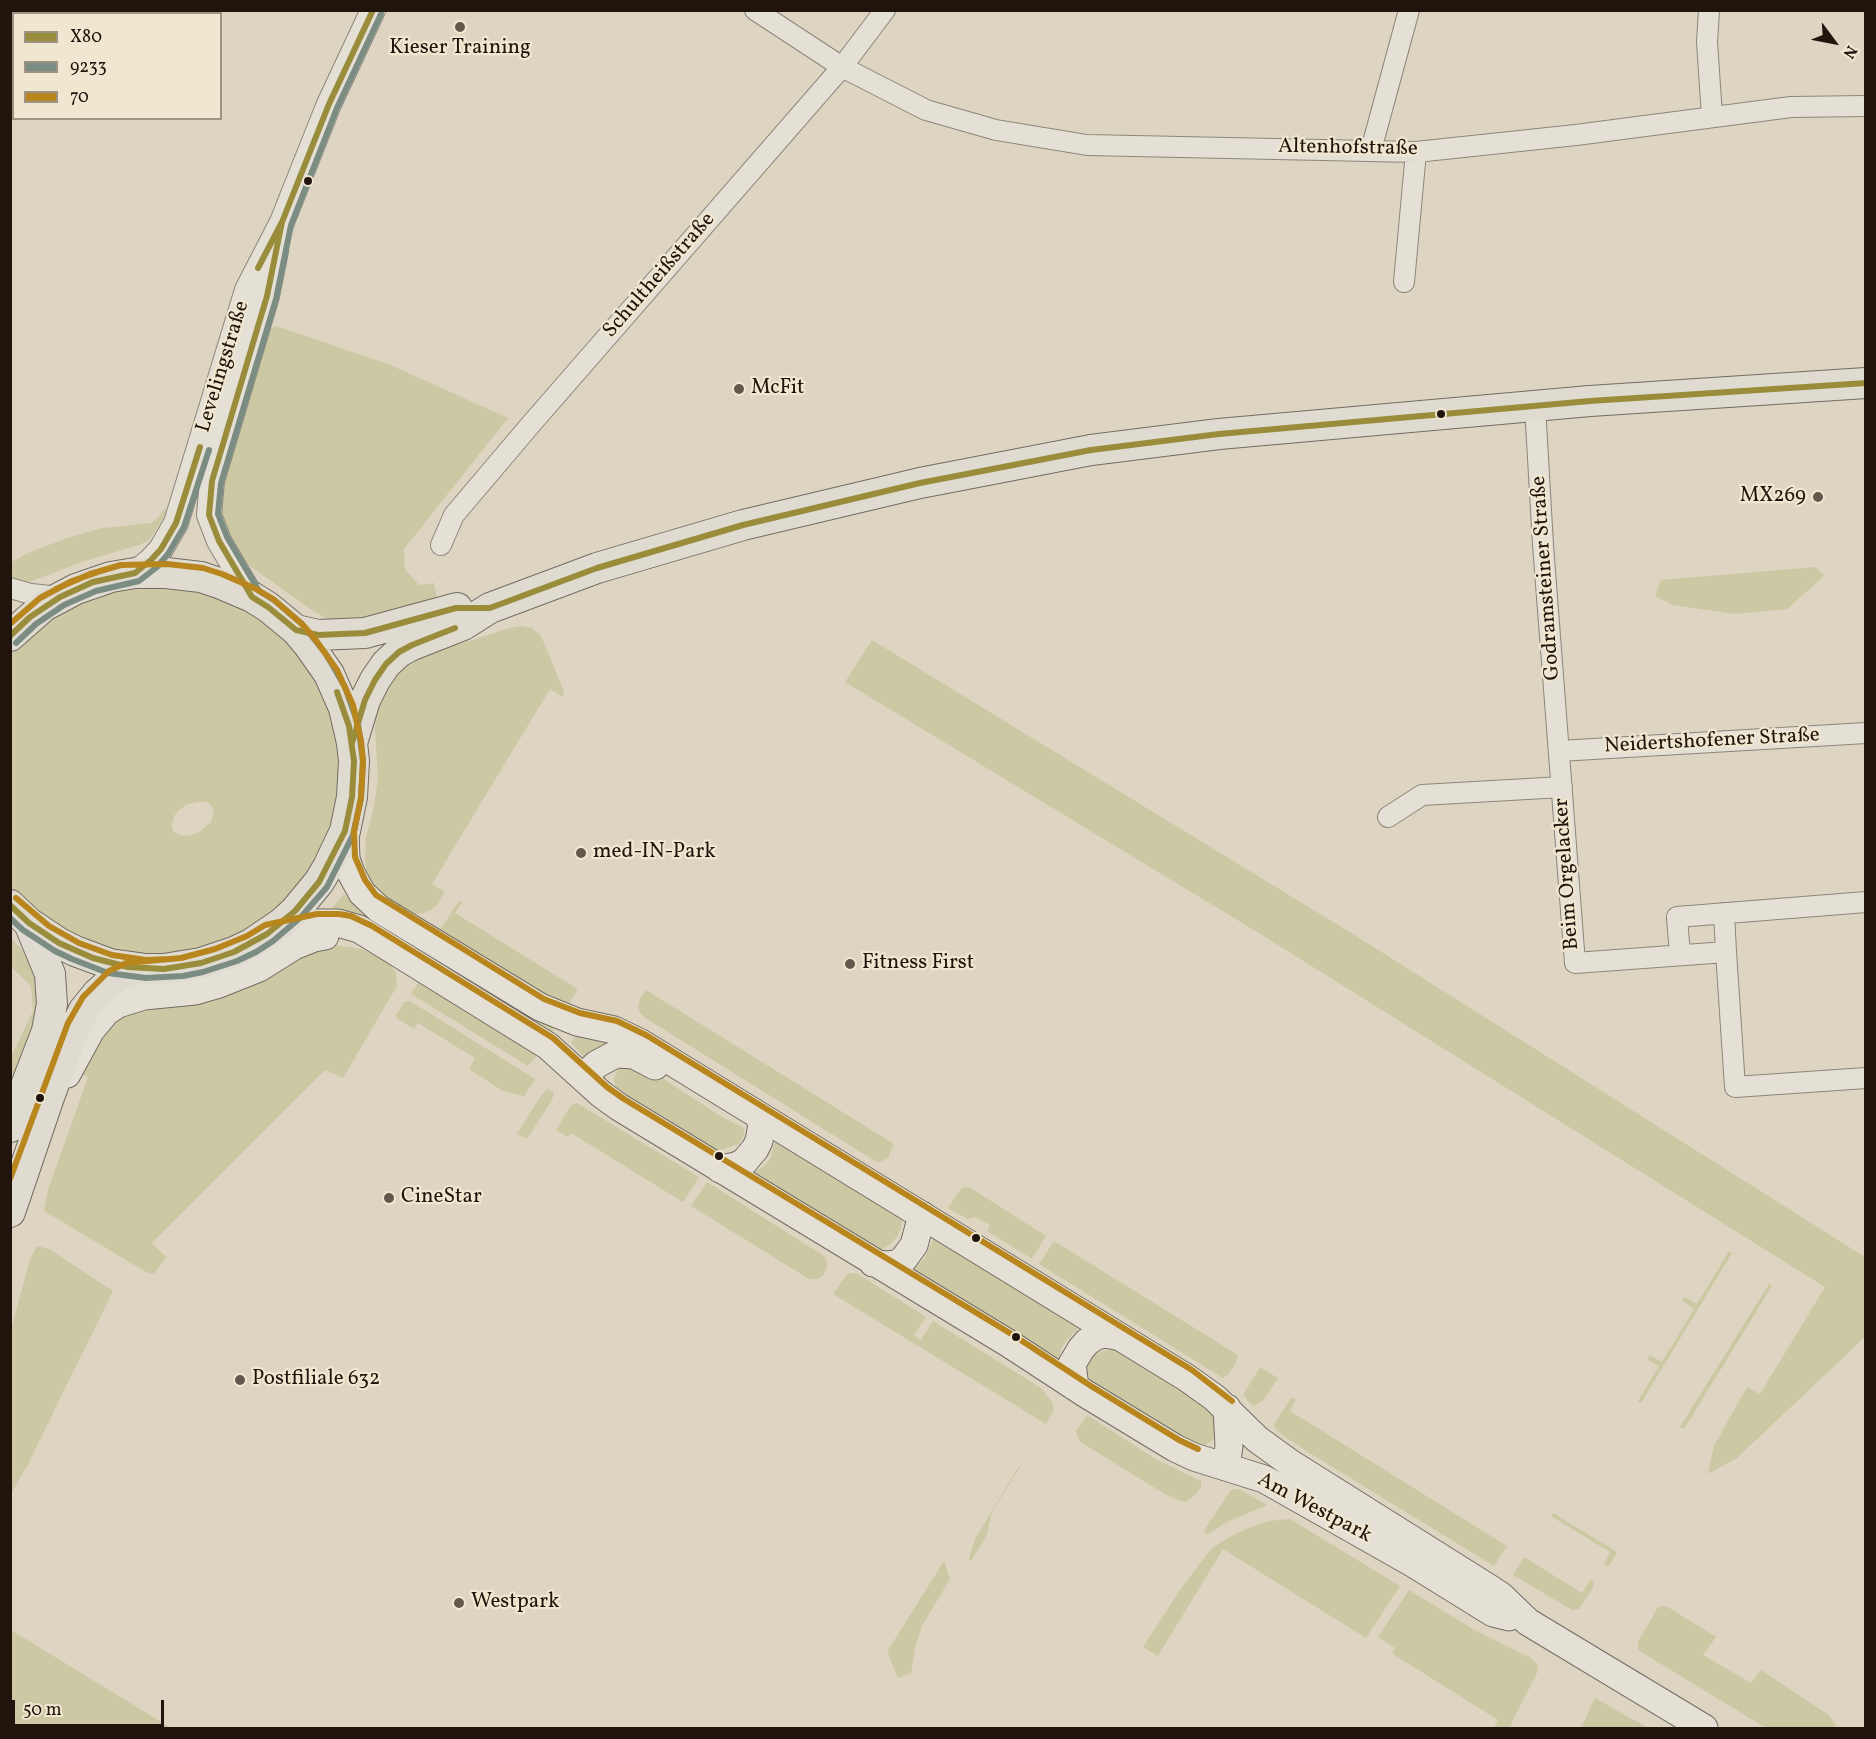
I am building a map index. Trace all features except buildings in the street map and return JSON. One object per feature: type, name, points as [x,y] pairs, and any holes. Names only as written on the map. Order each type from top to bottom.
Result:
[{"type":"main road","points":[[352,742],[365,700],[386,664],[399,652],[412,645],[464,624],[490,608],[597,568],[743,525],[920,483],[1091,450],[1208,436],[1534,406],[1866,383]]},
{"type":"main road","points":[[10,636],[30,617],[60,597],[93,582],[135,573],[166,573],[201,577],[219,583],[252,597],[296,630],[329,674],[344,708],[352,742],[354,779],[345,831],[314,890],[295,911],[267,934],[234,952],[182,967],[127,972],[116,978],[90,1002],[76,1026],[14,1198]]},
{"type":"main road","points":[[296,630],[318,635],[351,635],[387,628],[456,608],[490,608]]},
{"type":"main road","name":"Am Westpark","points":[[345,831],[346,859],[351,873],[362,893],[379,909],[540,1007],[577,1022],[614,1030],[641,1043],[1187,1378],[1228,1417],[1271,1450],[1495,1592],[1528,1622],[1704,1728]]},
{"type":"main road","points":[[20,914],[44,934],[75,951],[110,964],[146,969]]},
{"type":"main road","points":[[10,1127],[47,1031],[52,1004],[50,974],[20,914]]},
{"type":"main road","name":"Am Westpark","points":[[267,934],[318,923],[338,923],[359,929],[548,1046],[619,1107],[1008,1343],[1175,1448],[1194,1457],[1264,1479],[1404,1558],[1493,1613],[1528,1622]]},
{"type":"main road","points":[[48,1101],[74,1063],[91,1030],[106,1012],[118,1004],[144,996],[195,991],[219,984],[259,968],[294,946],[314,938],[331,935],[377,941]]},
{"type":"main road","points":[[583,1077],[606,1058],[626,1053],[643,1059],[685,1082],[720,1090]]},
{"type":"main road","points":[[720,1169],[744,1162],[755,1149],[762,1124],[758,1115]]},
{"type":"main road","points":[[873,1263],[887,1265],[903,1260],[914,1245],[922,1215]]},
{"type":"main road","points":[[1075,1387],[1072,1364],[1081,1348],[1096,1336],[1105,1334],[1116,1336]]},
{"type":"main road","points":[[1194,1457],[1205,1455],[1223,1443],[1228,1417]]},
{"type":"main road","points":[[1226,1467],[1229,1446],[1228,1417]]},
{"type":"street","name":"Levelingstraße","points":[[135,573],[161,549],[176,523],[247,290],[282,222],[329,104],[373,10]]},
{"type":"street","name":"Altenhofstraße","points":[[755,10],[842,67],[926,110],[996,130],[1087,144],[1416,152],[1576,135],[1791,107],[1866,106]]},
{"type":"street","name":"Schultheißstraße","points":[[441,545],[454,515],[524,431],[842,67],[885,10]]},
{"type":"street","points":[[1371,150],[1408,10]]},
{"type":"street","points":[[1709,10],[1707,42],[1712,116]]},
{"type":"street","points":[[1404,282],[1416,152]]},
{"type":"street","name":"Levelingstraße","points":[[252,597],[219,541],[209,515],[212,481],[267,296],[282,222]]},
{"type":"street","name":"Godramsteiner Straße","points":[[1534,406],[1559,751]]},
{"type":"street","points":[[10,588],[31,594],[60,597]]},
{"type":"street","name":"Neidertshofener Straße","points":[[1559,751],[1866,733]]},
{"type":"street","name":"Beim Orgelacker","points":[[1559,751],[1575,963],[1726,952]]},
{"type":"street","points":[[1388,817],[1422,795],[1562,787]]},
{"type":"street","points":[[1680,955],[1677,917],[1866,902]]},
{"type":"street","points":[[1724,913],[1735,1087],[1866,1078]]},
{"type":"shaded area","points":[[276,326],[388,364],[508,418],[404,549],[405,569],[419,585],[434,583],[438,602],[363,623],[334,622],[313,611],[239,558],[216,505],[264,331]]},
{"type":"shaded area","points":[[167,509],[149,540],[139,545],[85,561],[32,581],[11,578],[10,563],[28,553],[67,538],[103,528],[151,523],[163,510]]},
{"type":"shaded area","points":[[1816,567],[1824,576],[1787,609],[1735,614],[1673,605],[1655,596],[1661,580]]},
{"type":"shaded area","points":[[165,584],[227,598],[281,632],[320,682],[340,743],[340,795],[325,846],[297,890],[257,925],[210,948],[157,956],[105,949],[57,928],[17,894],[11,886],[11,655],[21,642],[45,620],[102,592]],"holes":[[[206,802],[214,810],[211,822],[198,833],[188,836],[179,835],[173,831],[174,816],[179,810],[188,804]]]},
{"type":"shaded area","points":[[521,626],[532,628],[541,636],[564,691],[563,697],[550,689],[432,884],[445,892],[437,905],[423,913],[405,913],[377,891],[366,870],[366,837],[378,779],[375,728],[377,705],[393,673],[434,648],[461,644]]},
{"type":"shaded area","points":[[872,640],[1356,936],[1865,1257],[1865,1337],[1737,1458],[1708,1474],[1714,1446],[1747,1387],[1760,1394],[1825,1287],[1262,935],[845,682]]},
{"type":"shaded area","points":[[344,894],[357,907],[556,1026],[551,1034],[330,910]]},
{"type":"shaded area","points":[[459,901],[462,902],[455,913],[576,988],[577,991],[567,1006],[559,1004],[438,933]]},
{"type":"shaded area","points":[[11,938],[35,969],[43,1007],[11,1082],[10,1059],[33,1011],[31,986],[11,967]]},
{"type":"shaded area","points":[[334,945],[362,949],[389,963],[396,973],[397,986],[343,1078],[325,1070],[152,1243],[166,1257],[154,1274],[146,1272],[44,1211],[48,1190],[88,1077],[80,1073],[86,1057],[115,1018],[298,954]]},
{"type":"shaded area","points":[[419,981],[528,1046],[537,1055],[528,1066],[411,994]]},
{"type":"shaded area","points":[[646,990],[894,1144],[888,1158],[880,1162],[875,1161],[647,1019],[640,1013],[638,1007]]},
{"type":"shaded area","points":[[410,1001],[535,1079],[524,1096],[503,1091],[469,1069],[475,1058],[418,1023],[414,1029],[398,1019],[396,1016],[404,1002]]},
{"type":"shaded area","points":[[579,1030],[622,1044],[588,1061],[571,1043]]},
{"type":"shaded area","points":[[639,1063],[717,1114],[744,1128],[744,1135],[739,1144],[721,1150],[715,1149],[615,1085],[614,1078],[621,1066]]},
{"type":"shaded area","points":[[548,1089],[554,1092],[552,1100],[527,1139],[517,1134],[542,1094]]},
{"type":"shaded area","points":[[577,1103],[699,1177],[683,1202],[571,1133],[568,1137],[556,1130],[571,1105]]},
{"type":"shaded area","points":[[776,1139],[903,1215],[901,1228],[896,1238],[881,1250],[754,1172],[770,1159]]},
{"type":"shaded area","points":[[707,1182],[824,1256],[827,1263],[823,1276],[818,1279],[809,1279],[691,1206]]},
{"type":"shaded area","points":[[964,1187],[969,1187],[1046,1236],[1032,1259],[987,1231],[990,1225],[975,1217],[967,1219],[948,1208]]},
{"type":"shaded area","points":[[937,1238],[1077,1326],[1078,1329],[1062,1347],[1058,1361],[913,1270],[925,1258],[933,1239]]},
{"type":"shaded area","points":[[1054,1241],[1238,1355],[1228,1375],[1223,1378],[1039,1264]]},
{"type":"shaded area","points":[[37,1246],[49,1249],[113,1291],[11,1494],[11,1330],[30,1259]]},
{"type":"shaded area","points":[[1729,1251],[1732,1253],[1641,1403],[1638,1401],[1659,1366],[1647,1359],[1650,1355],[1662,1362],[1694,1309],[1682,1301],[1684,1297],[1697,1304]]},
{"type":"shaded area","points":[[848,1273],[858,1274],[926,1317],[914,1335],[921,1340],[933,1321],[1041,1388],[1052,1402],[1054,1410],[1046,1424],[833,1294]]},
{"type":"shaded area","points":[[1769,1284],[1772,1286],[1684,1429],[1680,1427]]},
{"type":"shaded area","points":[[1118,1350],[1214,1410],[1216,1436],[1211,1442],[1202,1446],[1194,1445],[1095,1386],[1087,1372],[1087,1365],[1099,1352]]},
{"type":"shaded area","points":[[1260,1367],[1278,1378],[1263,1401],[1253,1406],[1243,1395]]},
{"type":"shaded area","points":[[1291,1398],[1296,1399],[1290,1411],[1507,1546],[1494,1566],[1281,1434],[1273,1426]]},
{"type":"shaded area","points":[[1087,1415],[1157,1460],[1201,1481],[1201,1487],[1197,1493],[1186,1502],[1177,1500],[1079,1441],[1076,1431]]},
{"type":"shaded area","points":[[1019,1466],[992,1512],[986,1537],[971,1561],[969,1559],[975,1539]]},
{"type":"shaded area","points":[[1239,1489],[1267,1505],[1227,1522],[1208,1534],[1205,1533],[1205,1529],[1231,1490]]},
{"type":"shaded area","points":[[1553,1513],[1617,1552],[1608,1567],[1604,1564],[1610,1552],[1551,1516]]},
{"type":"shaded area","points":[[1290,1519],[1400,1586],[1366,1638],[1223,1549],[1158,1656],[1143,1647],[1182,1587],[1211,1549],[1248,1528],[1269,1521]]},
{"type":"shaded area","points":[[1524,1557],[1582,1593],[1591,1579],[1594,1586],[1579,1609],[1572,1610],[1513,1575]]},
{"type":"shaded area","points":[[944,1561],[950,1579],[922,1626],[915,1648],[911,1673],[898,1678],[887,1652]]},
{"type":"shaded area","points":[[1409,1590],[1473,1629],[1531,1658],[1538,1665],[1537,1673],[1509,1728],[1494,1728],[1498,1720],[1393,1654],[1395,1648],[1378,1637]]},
{"type":"shaded area","points":[[1666,1606],[1716,1637],[1703,1655],[1751,1683],[1761,1670],[1829,1715],[1836,1728],[1766,1728],[1638,1650],[1638,1642],[1658,1607]]},
{"type":"shaded area","points":[[11,1630],[171,1728],[11,1728]]},
{"type":"shaded area","points":[[1595,1698],[1648,1728],[1581,1728]]},
{"type":"transit line","name":"X80","points":[[258,268],[282,222],[329,104],[373,10]]},
{"type":"transit line","name":"9233","points":[[10,918],[23,930],[55,951],[108,973],[146,978],[183,976],[203,972],[256,952],[301,917],[327,887],[353,835],[361,798],[363,761],[358,724],[345,687],[326,654],[302,624],[274,600],[259,591],[227,537],[218,514],[221,483],[276,299],[291,225],[337,108],[381,14]]},
{"type":"transit line","name":"X80","points":[[282,222],[267,296],[212,481],[209,515],[219,541],[252,597],[296,630],[318,635],[365,633],[456,608],[490,608],[597,568],[743,525],[920,483],[1091,450],[1219,434],[1590,401],[1866,383]]},
{"type":"transit line","name":"X80","points":[[10,636],[30,617],[60,597],[93,582],[135,573],[151,560],[161,549],[176,523],[200,447]]},
{"type":"transit line","name":"9233","points":[[16,643],[36,624],[64,605],[96,591],[139,581],[157,567],[168,554],[184,527],[209,450]]},
{"type":"transit line","name":"70","points":[[56,589],[90,574],[121,565],[167,564],[203,568],[222,574],[273,599],[302,624],[315,639],[337,670],[353,705],[363,761],[361,798],[354,832],[355,857],[365,880],[376,895],[544,999],[580,1013],[617,1021],[646,1035],[1192,1370],[1232,1401]]},
{"type":"transit line","name":"70","points":[[10,624],[40,598],[72,581],[104,570]]},
{"type":"transit line","name":"X80","points":[[352,743],[365,700],[386,664],[399,652],[412,645],[455,628]]},
{"type":"transit line","name":"X80","points":[[10,905],[29,923],[59,943],[93,958],[128,967],[164,969],[201,963],[234,952],[267,934],[295,911],[319,882],[345,831],[352,797],[354,761],[349,726],[337,692]]},
{"type":"transit line","name":"70","points":[[16,898],[49,926],[79,943],[112,955],[146,960],[170,959]]},
{"type":"transit line","name":"70","points":[[10,1179],[68,1023],[83,997],[109,971],[126,963],[181,958],[215,949],[247,936],[265,925],[317,914],[351,916],[372,926],[553,1038],[607,1087],[624,1099],[1013,1335],[1179,1440],[1198,1449]]},
{"type":"place","name":"Kieser Training","points":[[460,27]]},
{"type":"place","name":"McFit","points":[[739,389]]},
{"type":"place","name":"MX269","points":[[1818,497]]},
{"type":"place","name":"med-IN-Park","points":[[581,853]]},
{"type":"place","name":"Fitness First","points":[[850,964]]},
{"type":"place","name":"CineStar","points":[[389,1198]]},
{"type":"place","name":"Postfiliale 632","points":[[240,1380]]},
{"type":"place","name":"Westpark","points":[[459,1603]]}]
